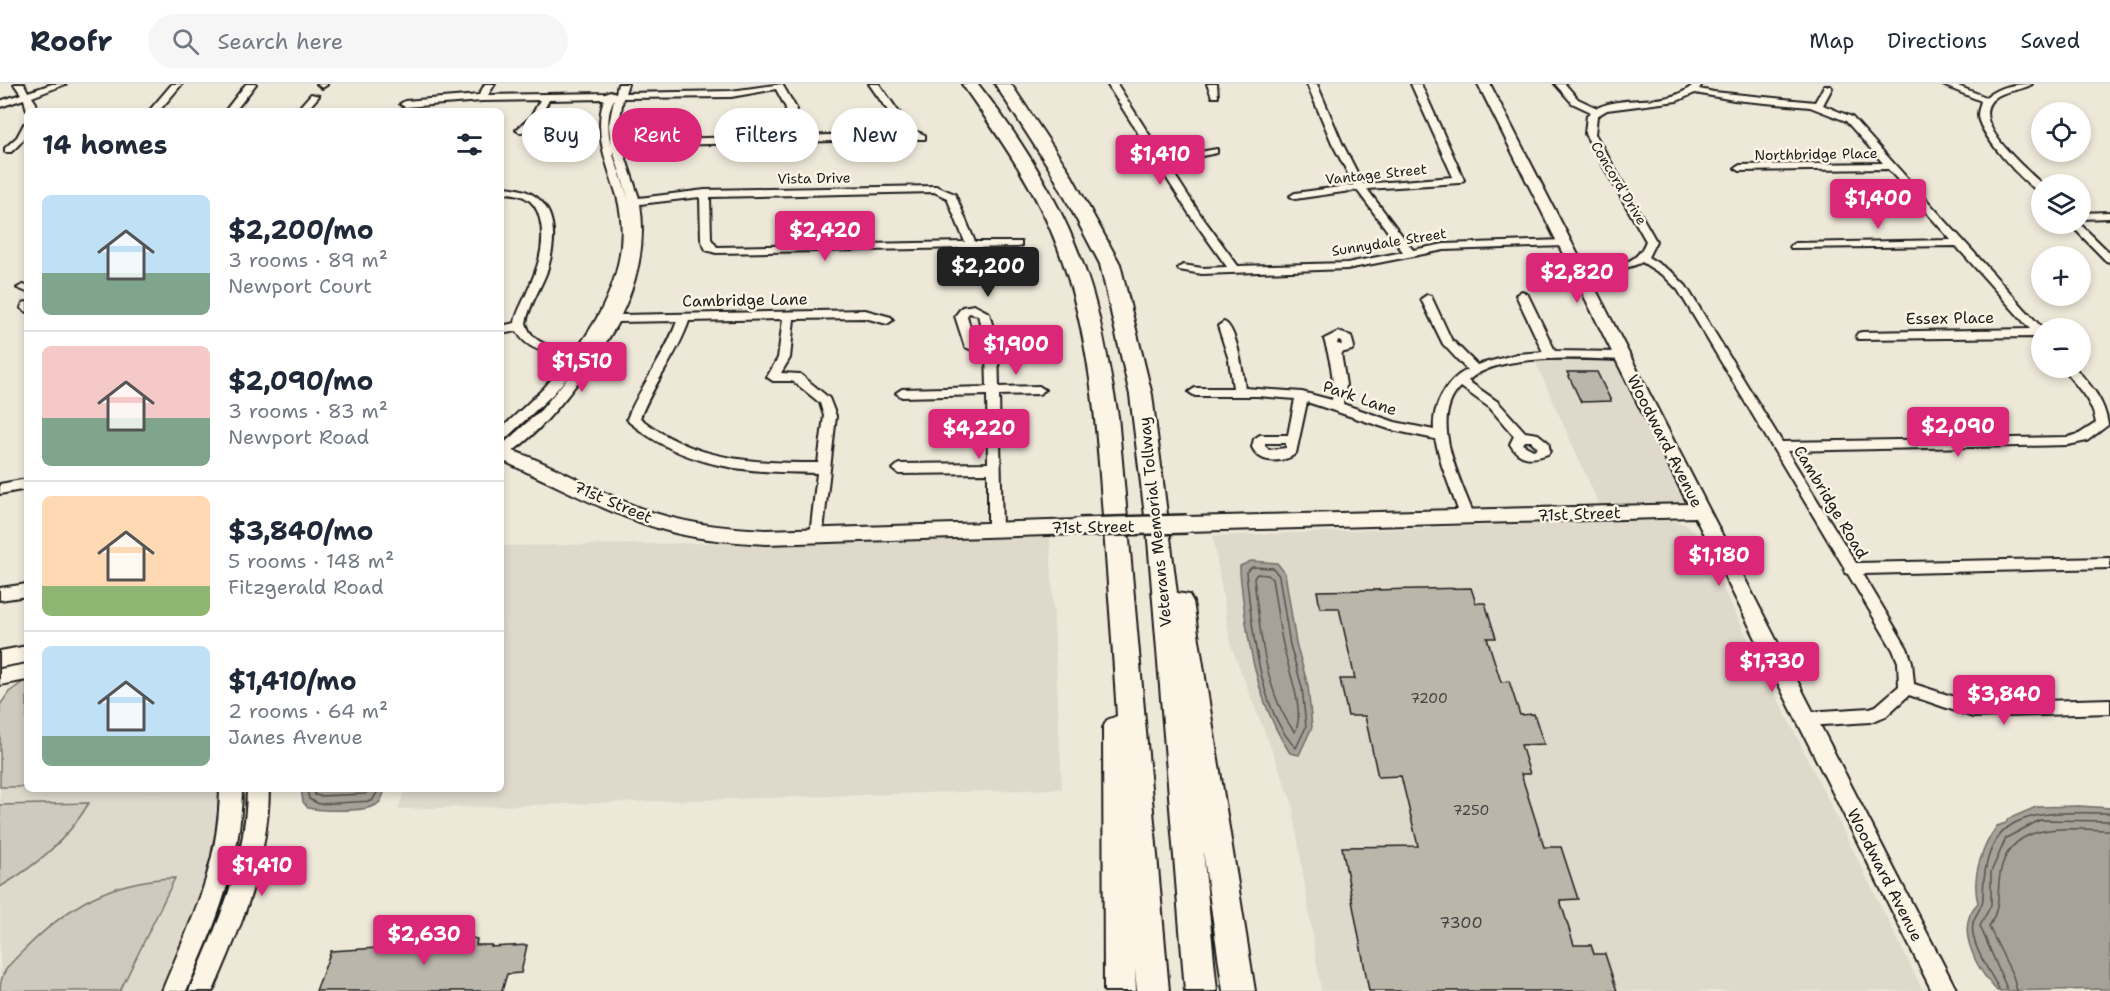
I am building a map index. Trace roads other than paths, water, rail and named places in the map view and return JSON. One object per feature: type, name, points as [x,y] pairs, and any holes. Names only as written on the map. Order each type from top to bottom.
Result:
[{"type":"highway","points":[[970,84],[1007,132],[1057,223],[1076,272],[1091,329],[1107,416],[1153,991]]},
{"type":"highway","name":"Veterans Memorial Tollway","points":[[1003,84],[1060,171],[1110,264],[1141,395],[1160,540],[1202,991]]},
{"type":"highway","points":[[1160,540],[1178,588],[1239,991]]},
{"type":"highway","points":[[1120,991],[1116,707],[1127,673]]},
{"type":"street","points":[[19,84],[31,108]]},
{"type":"street","points":[[0,104],[62,84]]},
{"type":"street","points":[[157,108],[177,84]]},
{"type":"street","points":[[232,108],[251,84]]},
{"type":"street","points":[[482,98],[490,84]]},
{"type":"street","points":[[504,449],[554,404],[608,319],[624,263],[629,203],[604,120],[614,95],[615,84]]},
{"type":"street","points":[[614,95],[623,84]]},
{"type":"street","points":[[874,84],[893,108]]},
{"type":"street","points":[[1112,84],[1235,270]]},
{"type":"street","points":[[1212,84],[1215,95]]},
{"type":"street","points":[[1325,84],[1313,85],[1337,143],[1360,187],[1410,253]]},
{"type":"street","name":"Vantage Street","points":[[1295,196],[1360,187],[1459,180],[1416,84]]},
{"type":"street","name":"Woodward Avenue","points":[[1484,84],[1944,991]]},
{"type":"street","points":[[1560,84],[1575,101],[1597,111],[1623,103],[1667,100],[1696,87],[1733,100],[1789,100],[1818,105],[1853,122],[2031,325]]},
{"type":"street","points":[[1945,84],[1986,100]]},
{"type":"street","points":[[2027,84],[2001,90],[1986,100],[1981,115],[1986,131],[2031,178]]},
{"type":"street","points":[[405,104],[482,98],[731,94],[778,85],[790,108]]},
{"type":"street","points":[[1818,105],[1827,88]]},
{"type":"street","points":[[304,108],[314,96]]},
{"type":"street","points":[[521,130],[536,119],[546,97]]},
{"type":"street","name":"Concord Drive","points":[[1597,111],[1590,124],[1590,134],[1650,236],[1650,247],[1642,258]]},
{"type":"street","points":[[8,150],[24,132]]},
{"type":"street","points":[[918,135],[922,137]]},
{"type":"street","points":[[611,149],[669,142],[714,141]]},
{"type":"street","points":[[1161,161],[1214,151]]},
{"type":"street","name":"Northbridge Place","points":[[1740,168],[1893,166]]},
{"type":"street","points":[[504,190],[524,192],[532,196],[540,204],[546,222],[544,262],[521,318],[521,326],[536,345],[549,350],[585,355]]},
{"type":"street","name":"Vista Drive","points":[[629,203],[705,193],[940,190],[951,196],[971,244]]},
{"type":"street","points":[[705,193],[706,239],[710,248],[716,250],[1017,244]]},
{"type":"street","points":[[2091,216],[2110,215]]},
{"type":"street","points":[[2085,234],[2110,259]]},
{"type":"street","name":"Sunnydale Street","points":[[1183,268],[1202,271],[1347,266],[1410,253],[1455,247],[1565,243]]},
{"type":"street","points":[[1795,246],[1960,243]]},
{"type":"street","points":[[1577,267],[1615,267],[1642,258]]},
{"type":"street","name":"Cambridge Road","points":[[1642,258],[1668,274],[1682,288],[1850,569],[1900,648],[1907,688]]},
{"type":"street","points":[[1522,295],[1551,356]]},
{"type":"street","points":[[1427,299],[1435,309],[1442,334],[1465,363],[1476,370]]},
{"type":"street","name":"Cambridge Lane","points":[[608,319],[865,314],[887,320]]},
{"type":"street","points":[[789,315],[784,358],[773,377],[795,376]]},
{"type":"street","points":[[684,318],[674,345],[646,387],[629,421],[669,443],[714,460],[754,468],[823,468]]},
{"type":"street","points":[[504,329],[521,326]]},
{"type":"street","points":[[1224,326],[1235,360],[1240,392]]},
{"type":"street","name":"Essex Place","points":[[1862,336],[2031,335]]},
{"type":"street","points":[[992,347],[995,392],[995,529]]},
{"type":"street","points":[[1334,348],[1340,385],[1337,406]]},
{"type":"street","points":[[504,433],[585,355]]},
{"type":"street","points":[[1468,518],[1441,435],[1440,413],[1446,398],[1460,381],[1476,370],[1508,359],[1551,356],[1622,357]]},
{"type":"street","points":[[784,358],[795,376],[820,394],[828,408],[830,429],[823,468],[817,536]]},
{"type":"street","points":[[1777,447],[2067,441],[2083,438],[2104,424],[2097,401],[2077,378]]},
{"type":"street","points":[[1460,381],[1494,405],[1521,436]]},
{"type":"street","points":[[902,393],[1039,390]]},
{"type":"street","name":"Park Lane","points":[[1195,392],[1302,396],[1337,406],[1380,424],[1441,435]]},
{"type":"street","points":[[1293,439],[1302,396]]},
{"type":"street","name":"71st Street","points":[[504,453],[633,512],[674,526],[738,536],[817,536],[1700,510]]},
{"type":"street","points":[[899,470],[995,468]]},
{"type":"street","points":[[0,489],[24,485]]},
{"type":"street","points":[[1850,569],[2110,563]]},
{"type":"street","points":[[0,594],[24,588]]},
{"type":"street","points":[[1807,719],[1870,715],[1881,711],[1907,688],[1973,710],[2110,706]]},
{"type":"street","points":[[174,991],[212,905],[221,878],[230,829],[231,792]]},
{"type":"street","points":[[201,991],[239,904],[247,878],[256,832],[258,792]]},
{"type":"water","points":[[1251,561],[1277,563],[1285,573],[1296,643],[1308,686],[1312,727],[1299,755],[1290,753],[1278,733],[1268,712],[1254,666],[1245,619],[1240,572],[1240,566]]},
{"type":"water","points":[[301,792],[384,792],[378,804],[362,809],[323,810],[308,808],[303,802]]},
{"type":"water","points":[[2036,807],[2110,808],[2110,989],[1997,991],[1982,972],[1968,936],[1971,913],[1978,903],[1976,883],[1979,863],[1987,843],[1997,826]]}]
